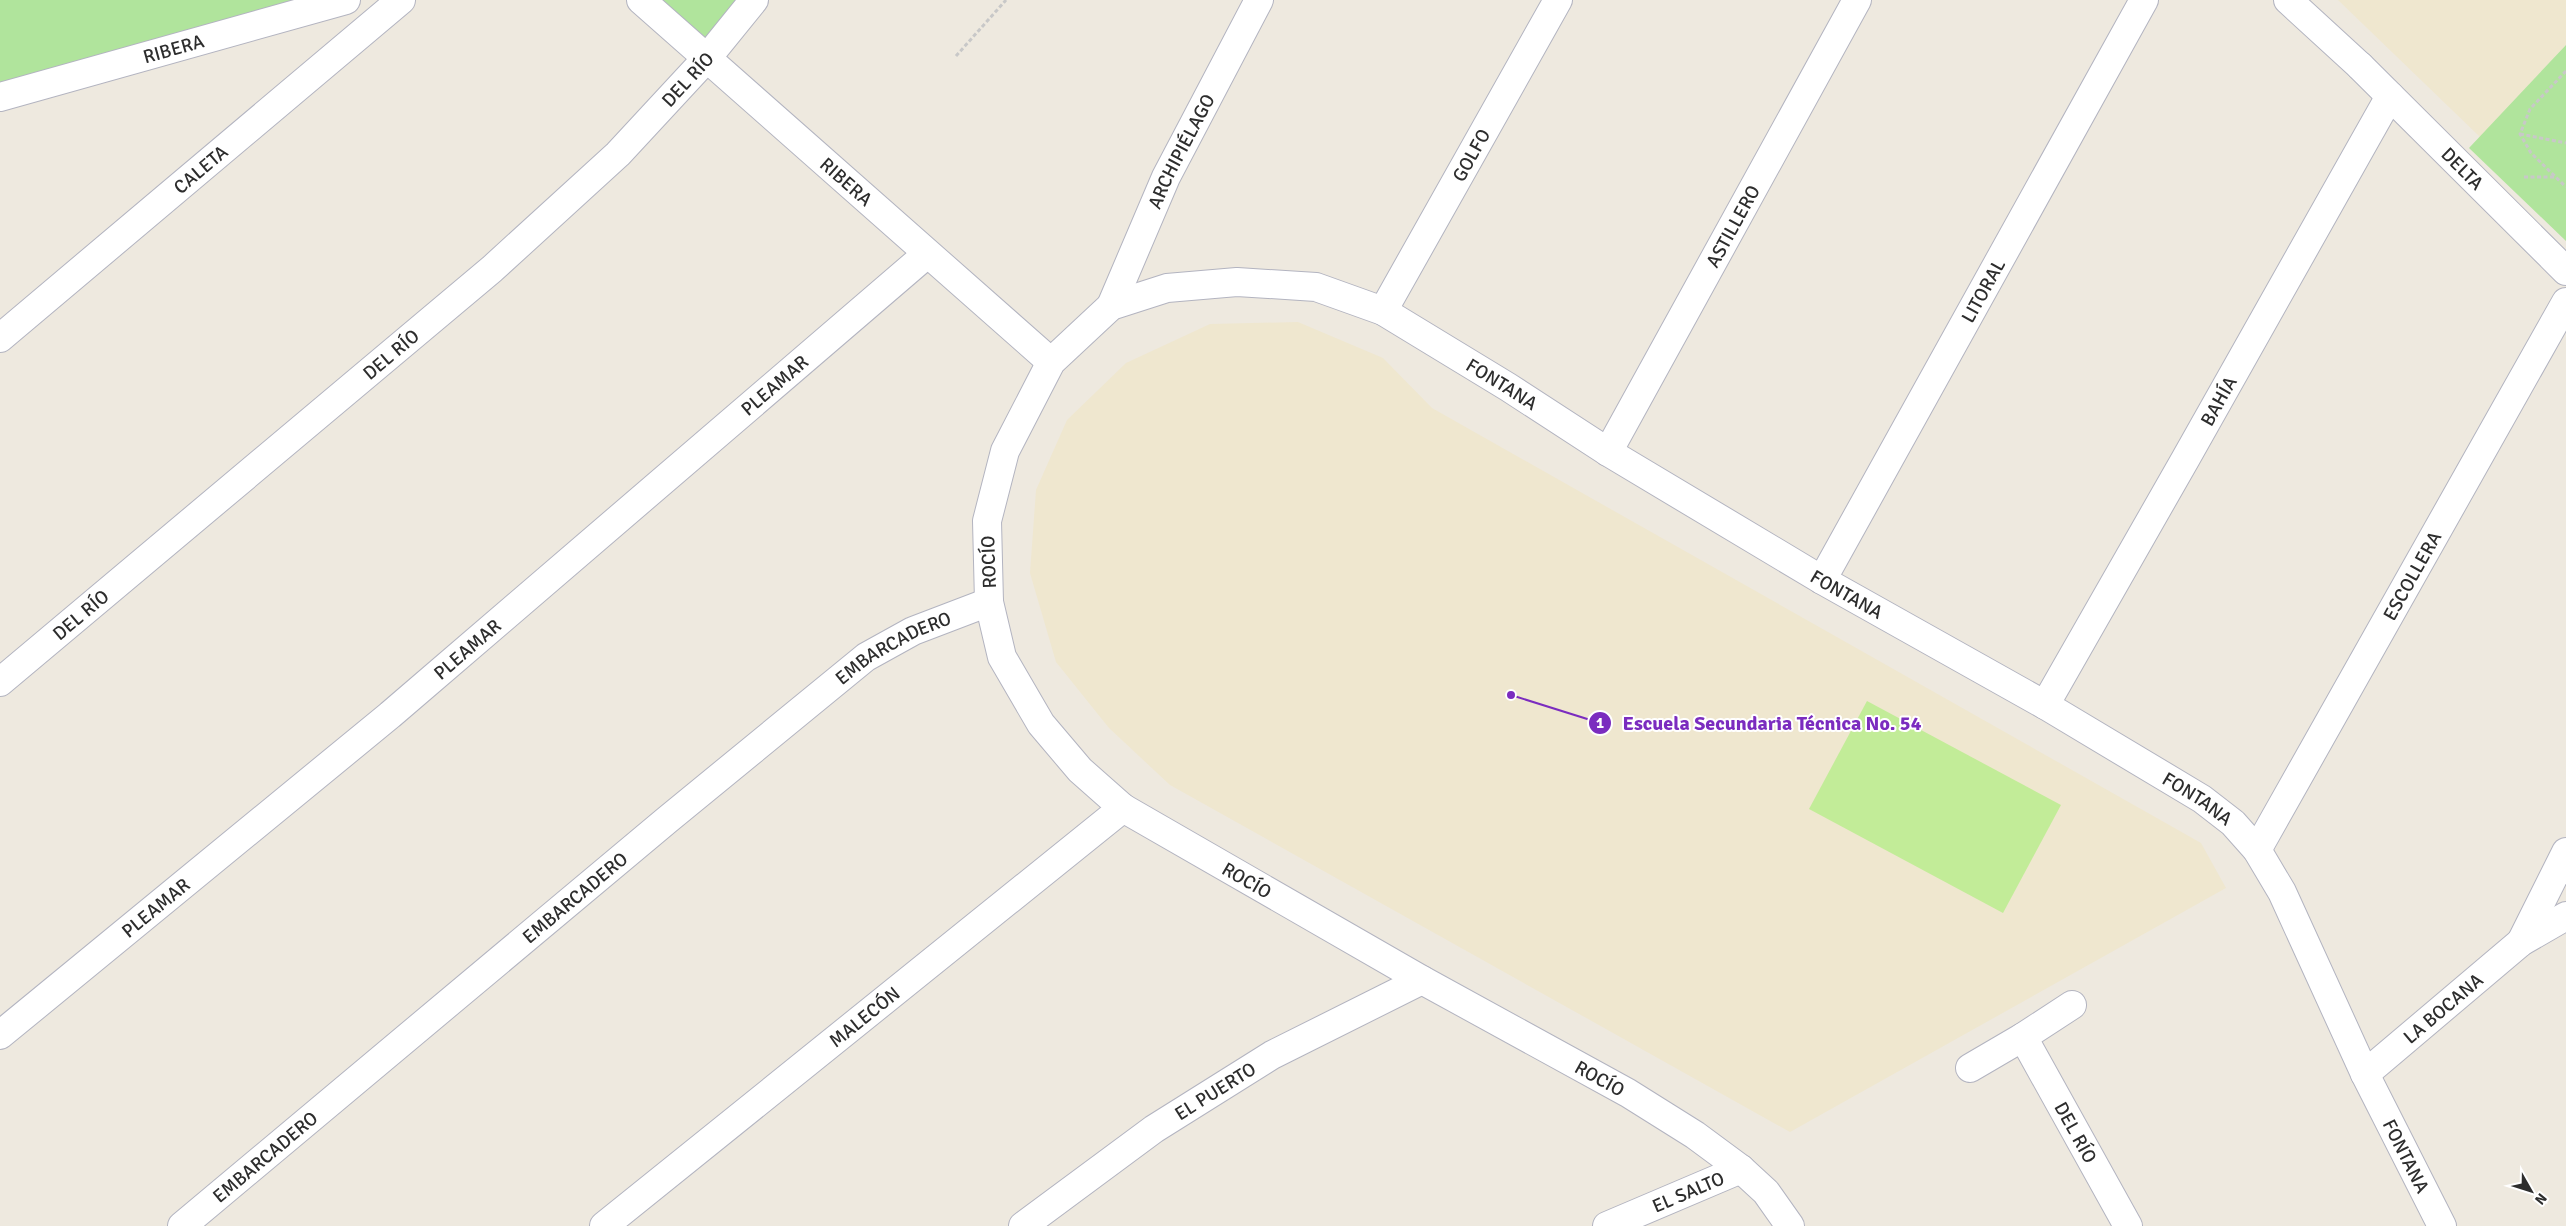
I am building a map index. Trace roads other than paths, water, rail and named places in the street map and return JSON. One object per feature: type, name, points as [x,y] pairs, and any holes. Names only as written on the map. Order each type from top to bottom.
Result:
[{"type":"street","name":"RIBERA","points":[[0,97],[346,0]]},
{"type":"street","name":"CALETA","points":[[0,338],[401,0]]},
{"type":"street","name":"RIBERA","points":[[642,0],[1051,362]]},
{"type":"street","name":"DEL RÍO","points":[[0,682],[492,269],[618,154],[707,58],[754,0]]},
{"type":"street","name":"ARCHIPIÉLAGO","points":[[1112,306],[1166,177],[1259,0]]},
{"type":"street","name":"GOLFO","points":[[1383,311],[1558,0]]},
{"type":"street","name":"ASTILLERO","points":[[1608,452],[1856,0]]},
{"type":"street","name":"LITORAL","points":[[1822,580],[2144,0]]},
{"type":"street","name":"DELTA","points":[[2288,0],[2360,66],[2566,271]]},
{"type":"street","name":"BAHÍA","points":[[2045,705],[2390,96]]},
{"type":"street","name":"PLEAMAR","points":[[0,1035],[390,715],[927,254]]},
{"type":"street","name":"FONTANA","points":[[1051,362],[1112,306],[1167,288],[1237,282],[1316,287],[1383,311],[1508,387],[1608,452],[1822,580],[2045,705],[2202,799],[2233,823],[2257,850],[2282,892],[2365,1074],[2442,1226]]},
{"type":"street","name":"ESCOLLERA","points":[[2257,850],[2566,302]]},
{"type":"street","name":"ROCÍO","points":[[1051,362],[1005,451],[986,521],[989,602],[1002,657],[1041,724],[1080,770],[1123,808],[1422,980],[1628,1093],[1695,1135],[1742,1169],[1766,1192],[1790,1226]]},
{"type":"street","name":"EMBARCADERO","points":[[182,1226],[689,801],[866,657],[913,631],[989,602]]},
{"type":"street","name":"MALECÓN","points":[[604,1226],[1123,808]]},
{"type":"street","name":"LA BOCANA","points":[[2521,942],[2566,852]]},
{"type":"street","name":"LA BOCANA","points":[[2365,1074],[2521,942],[2566,916]]},
{"type":"street","name":"EL PUERTO","points":[[1023,1226],[1154,1129],[1272,1055],[1422,980]]},
{"type":"street","points":[[1970,1068],[2072,1005]]},
{"type":"street","name":"DEL RÍO","points":[[2023,1037],[2128,1226]]},
{"type":"street","name":"EL SALTO","points":[[1607,1226],[1742,1169]]},
{"type":"place","name":"Escuela Secundaria Técnica No. 54","points":[[1511,695]]}]
